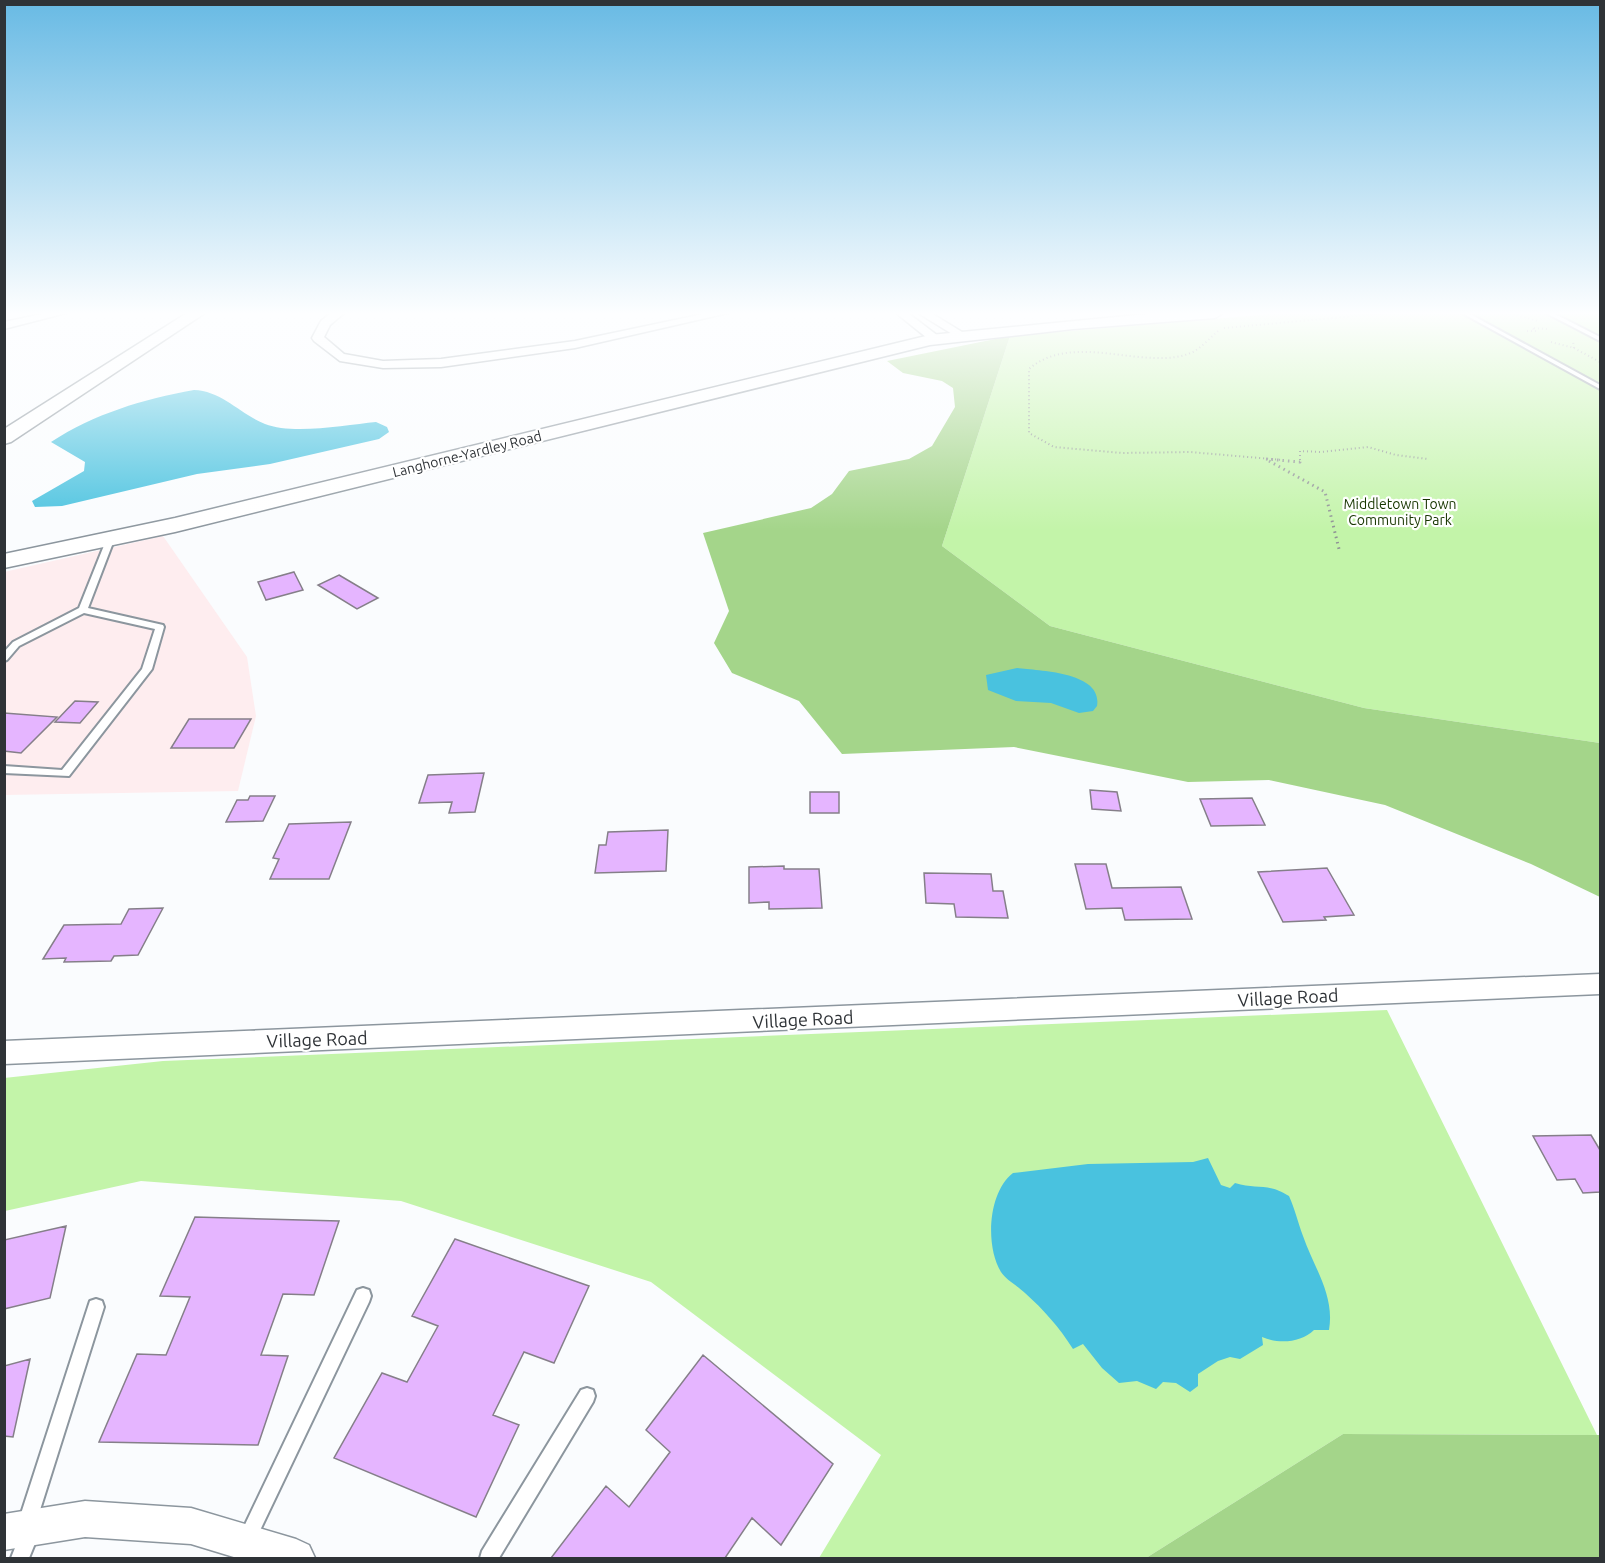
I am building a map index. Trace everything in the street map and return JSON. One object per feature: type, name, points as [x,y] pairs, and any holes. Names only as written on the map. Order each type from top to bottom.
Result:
[{"type":"main road","points":[[8,433],[82,386]]},
{"type":"main road","name":"Langhorne-Yardley Road","points":[[4,561],[110,540],[743,386]]},
{"type":"street","name":"Village Road","points":[[4,1053],[463,1035],[1600,984]]},
{"type":"street","points":[[21,1537],[85,1519],[191,1526],[296,1558]]},
{"type":"lane","points":[[83,610],[110,540]]},
{"type":"lane","points":[[4,658],[16,644],[83,610],[160,627],[147,669],[65,774],[4,769]]},
{"type":"lane","points":[[245,1542],[363,1296]]},
{"type":"lane","points":[[21,1537],[96,1307]]},
{"type":"lane","points":[[489,1558],[587,1396]]},
{"type":"path","points":[[1029,386],[1029,433],[1047,446],[1122,453],[1190,452],[1300,462],[1300,451],[1321,452],[1350,447],[1368,447],[1396,455],[1428,459]]},
{"type":"path","points":[[1266,460],[1325,492],[1339,549]]},
{"type":"shaded area","points":[[163,536],[247,657],[256,716],[238,791],[5,795],[4,572]]},
{"type":"green space","points":[[950,386],[994,386],[942,546],[1050,626],[1364,708],[1600,743],[1600,897],[1531,864],[1385,805],[1269,780],[1188,782],[1014,747],[842,754],[799,701],[732,673],[714,643],[729,611],[703,533],[811,508],[832,494],[849,471],[909,459],[932,446],[955,407],[953,388]]},
{"type":"green space","name":"Middletown Town Community Park","points":[[994,386],[1600,386],[1600,743],[1364,708],[1050,626],[942,546]]},
{"type":"green space","points":[[1387,1010],[1597,1435],[1343,1434],[1146,1558],[819,1558],[881,1455],[651,1282],[401,1201],[141,1181],[5,1211],[4,1078],[163,1061]]},
{"type":"green space","points":[[1343,1434],[1600,1435],[1600,1558],[1146,1558]]},
{"type":"water","points":[[194,390],[213,394],[256,420],[277,427],[305,429],[376,422],[387,427],[389,432],[379,439],[270,464],[197,474],[62,506],[35,507],[32,501],[84,471],[85,462],[51,442],[84,423],[120,409]]},
{"type":"water","points":[[1017,668],[1054,672],[1081,680],[1090,686],[1096,695],[1097,706],[1093,711],[1079,713],[1051,703],[1016,701],[988,690],[986,675]]},
{"type":"water","points":[[1208,1158],[1221,1185],[1230,1188],[1235,1183],[1268,1188],[1289,1196],[1326,1293],[1330,1317],[1329,1330],[1314,1330],[1303,1338],[1289,1341],[1275,1341],[1262,1337],[1263,1345],[1240,1359],[1230,1357],[1218,1361],[1198,1374],[1198,1386],[1190,1392],[1176,1383],[1163,1382],[1156,1389],[1137,1381],[1119,1383],[1102,1368],[1083,1344],[1073,1349],[1045,1312],[1001,1272],[996,1261],[991,1234],[998,1193],[1013,1173],[1088,1164],[1193,1162]]},
{"type":"building","points":[[294,572],[303,590],[266,600],[258,582]]},
{"type":"building","points":[[339,575],[378,598],[357,609],[318,585]]},
{"type":"building","points":[[75,701],[98,702],[80,723],[55,722]]},
{"type":"building","points":[[4,713],[57,717],[21,753],[4,751]]},
{"type":"building","points":[[189,719],[251,719],[234,748],[171,748]]},
{"type":"building","points":[[484,773],[475,812],[449,813],[452,802],[419,803],[428,775]]},
{"type":"building","points":[[1090,790],[1117,792],[1121,811],[1092,809]]},
{"type":"building","points":[[810,792],[839,792],[839,813],[810,813]]},
{"type":"building","points":[[250,796],[275,796],[263,821],[226,822],[237,800],[248,800]]},
{"type":"building","points":[[1252,798],[1265,825],[1211,826],[1200,799]]},
{"type":"building","points":[[351,822],[329,879],[270,879],[279,859],[273,858],[289,824]]},
{"type":"building","points":[[668,830],[666,871],[595,873],[599,845],[606,845],[608,832]]},
{"type":"building","points":[[1075,864],[1106,864],[1112,888],[1181,887],[1192,919],[1125,920],[1122,908],[1086,909]]},
{"type":"building","points":[[784,866],[784,869],[819,869],[822,908],[769,909],[769,902],[749,903],[749,867]]},
{"type":"building","points":[[1327,868],[1354,915],[1324,917],[1326,920],[1283,922],[1258,872]]},
{"type":"building","points":[[924,873],[991,874],[993,891],[1003,891],[1008,918],[956,917],[954,904],[926,903]]},
{"type":"building","points":[[163,908],[138,955],[114,956],[111,961],[64,962],[66,958],[43,959],[64,925],[121,924],[129,909]]},
{"type":"building","points":[[1591,1135],[1600,1150],[1600,1192],[1583,1193],[1575,1179],[1557,1180],[1533,1136]]},
{"type":"building","points":[[195,1217],[339,1221],[314,1295],[283,1294],[261,1355],[288,1356],[258,1445],[99,1442],[137,1354],[166,1355],[190,1297],[160,1296]]},
{"type":"building","points":[[66,1226],[50,1298],[4,1309],[4,1240]]},
{"type":"building","points":[[455,1239],[589,1286],[554,1363],[524,1352],[493,1415],[519,1425],[476,1517],[334,1458],[382,1373],[407,1382],[438,1326],[412,1316]]},
{"type":"building","points":[[703,1355],[833,1464],[781,1545],[752,1518],[725,1558],[551,1558],[606,1486],[629,1507],[670,1452],[646,1430]]},
{"type":"building","points":[[30,1359],[13,1437],[4,1436],[4,1366]]}]
